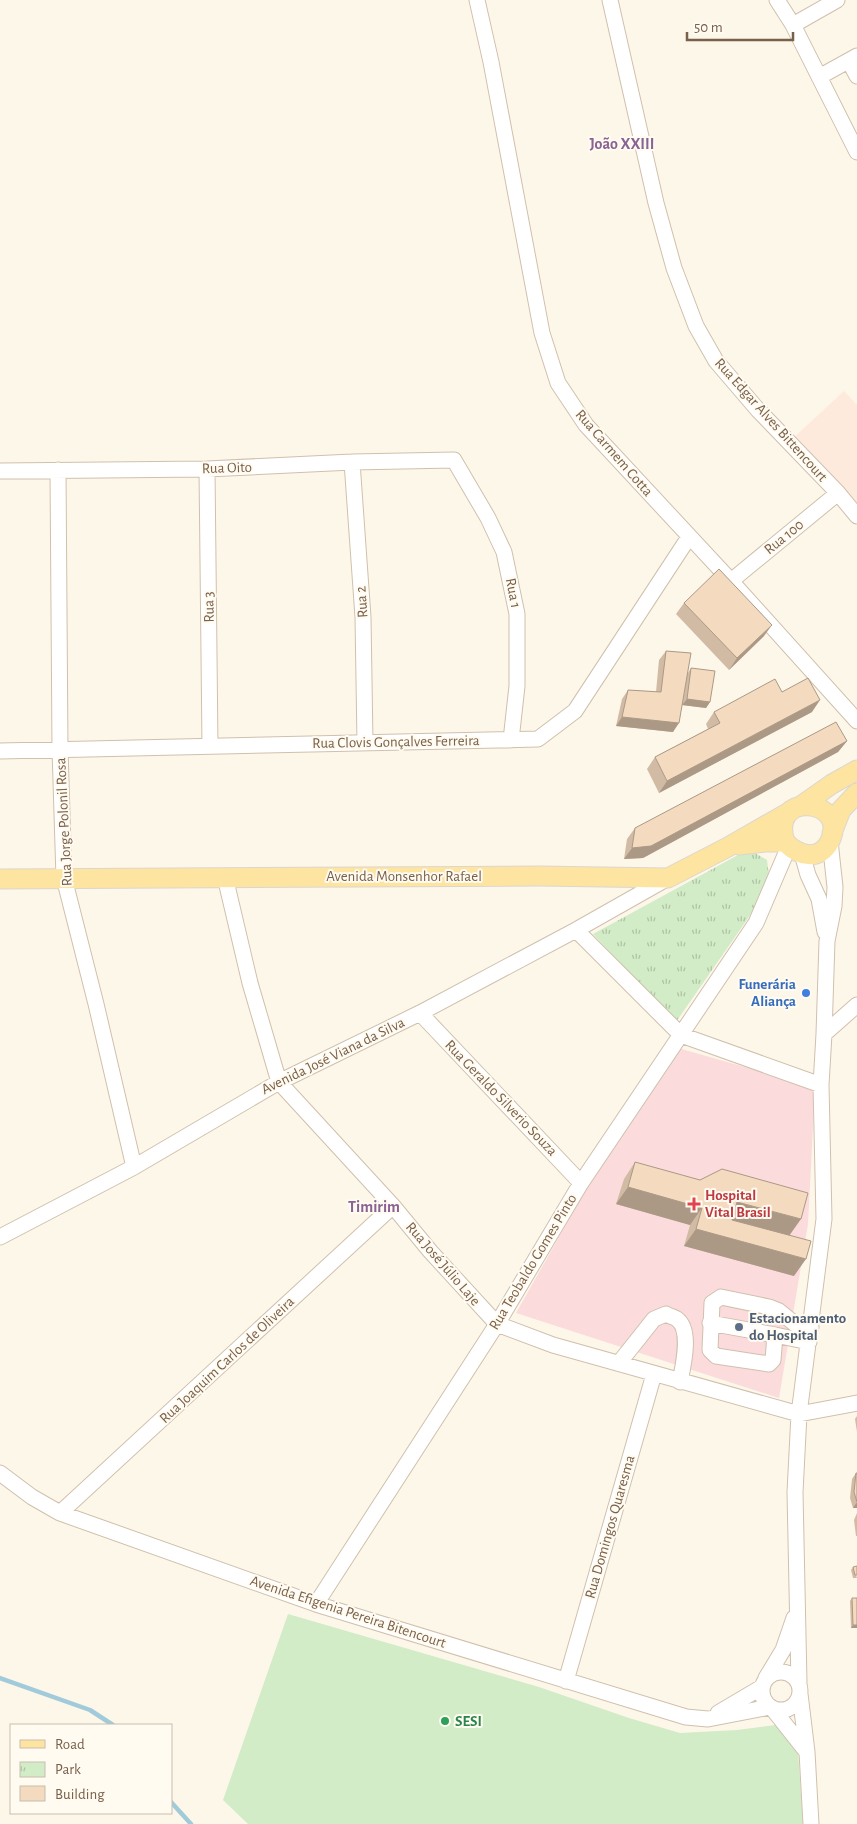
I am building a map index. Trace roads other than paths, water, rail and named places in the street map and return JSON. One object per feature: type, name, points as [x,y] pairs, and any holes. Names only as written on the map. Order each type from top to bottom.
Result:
[{"type":"main road","name":"Avenida Monsenhor Rafael","points":[[0,879],[539,876],[668,878],[797,808],[832,784],[857,770]]},
{"type":"main road","points":[[728,847],[751,843],[792,848],[810,855],[818,853],[825,848],[831,837],[841,810],[857,793]]},
{"type":"main road","points":[[792,848],[782,834],[782,826],[786,818],[797,808],[818,807],[825,812],[830,818],[832,825],[831,837]]},
{"type":"street","name":"Rua Carmem Cotta","points":[[477,0],[491,62],[542,333],[558,383],[586,425],[731,581],[857,721]]},
{"type":"street","name":"Rua Edgar Alves Bittencourt","points":[[610,0],[674,268],[696,326],[716,361],[758,410],[857,516]]},
{"type":"street","points":[[777,0],[793,25],[857,152]]},
{"type":"street","points":[[793,25],[837,0]]},
{"type":"street","points":[[819,77],[853,58],[857,76]]},
{"type":"street","name":"Rua Oito","points":[[0,471],[207,469],[352,462],[454,460]]},
{"type":"street","name":"Rua 1","points":[[454,460],[488,518],[504,552],[517,614],[517,686],[511,740]]},
{"type":"street","name":"Rua 2","points":[[352,462],[363,617],[365,743]]},
{"type":"street","name":"Rua 3","points":[[207,469],[210,746]]},
{"type":"street","name":"Rua Jorge Polonil Rosa","points":[[58,470],[60,749],[64,878],[134,1167]]},
{"type":"street","name":"Rua 100","points":[[731,581],[838,494]]},
{"type":"street","name":"Rua Clovis Gonçalves Ferreira","points":[[0,751],[538,739],[576,711],[689,537]]},
{"type":"street","points":[[811,1824],[807,1752],[800,1689],[795,1492],[799,1414],[824,1219],[821,1085],[827,941],[834,906],[835,887],[831,837]]},
{"type":"street","points":[[792,848],[808,875],[819,899],[827,941]]},
{"type":"street","name":"Rua Teobaldo Gomes Pinto","points":[[316,1604],[497,1324],[581,1183],[756,924],[792,848]]},
{"type":"street","name":"Rua José Júlio Laje","points":[[225,877],[250,983],[279,1082],[393,1206],[430,1252],[497,1324],[553,1345],[799,1414]]},
{"type":"street","name":"Avenida José Viana da Silva","points":[[0,1236],[134,1167],[279,1082],[420,1013],[576,930],[668,878]]},
{"type":"street","points":[[576,930],[681,1035],[821,1085]]},
{"type":"street","points":[[824,1034],[857,1005]]},
{"type":"street","name":"Rua Geraldo Silverio Souza","points":[[420,1013],[581,1183]]},
{"type":"street","name":"Rua Joaquim Carlos de Oliveira","points":[[60,1513],[393,1206]]},
{"type":"street","points":[[775,1335],[773,1360],[769,1364],[716,1356],[710,1350],[712,1303],[721,1297],[769,1307],[810,1334]]},
{"type":"street","points":[[619,1363],[654,1319],[666,1314],[678,1319],[684,1329],[685,1349],[680,1382]]},
{"type":"street","points":[[710,1324],[775,1335],[810,1334]]},
{"type":"street","name":"Rua Domingos Quaresma","points":[[566,1681],[654,1374]]},
{"type":"street","points":[[799,1414],[857,1403]]},
{"type":"street","name":"Avenida Efigenia Pereira Bitencourt","points":[[0,1472],[32,1497],[60,1513],[316,1604],[566,1681],[686,1717],[708,1719],[771,1707]]},
{"type":"street","points":[[797,1609],[783,1650],[764,1683],[762,1695],[764,1701],[807,1752]]},
{"type":"street","points":[[708,1719],[764,1683],[772,1673],[788,1672],[795,1676],[800,1689],[796,1704],[782,1710],[771,1707]]},
{"type":"waterway","points":[[0,1678],[90,1710],[111,1724]]},
{"type":"waterway","points":[[172,1803],[191,1824]]},
{"type":"place","name":"Funerária Aliança","points":[[806,993]]},
{"type":"place","name":"Hospital Vital Brasil","points":[[694,1204]]},
{"type":"place","name":"Estacionamento do Hospital","points":[[739,1327]]},
{"type":"place","name":"SESI","points":[[445,1721]]},
{"type":"district","name":"João XXIII","points":[[622,144]]},
{"type":"district","name":"Timirim","points":[[374,1207]]}]
